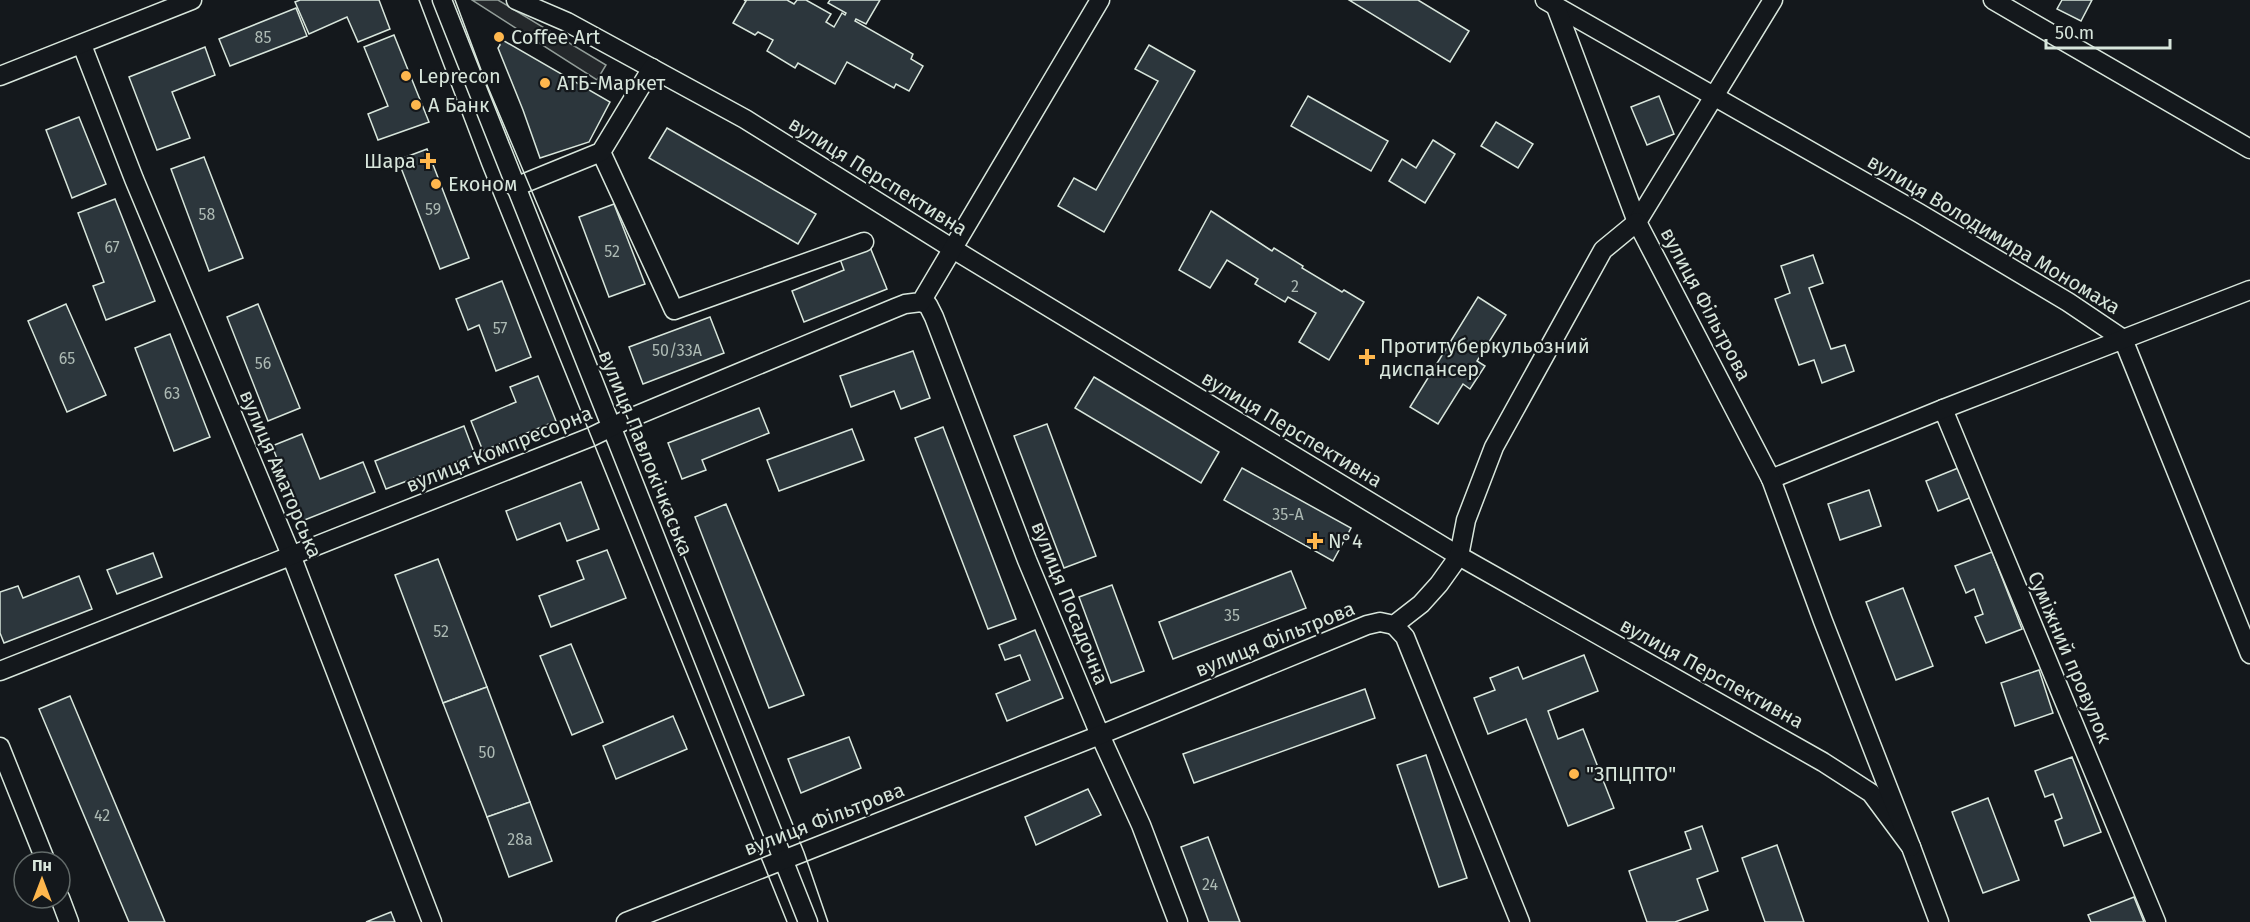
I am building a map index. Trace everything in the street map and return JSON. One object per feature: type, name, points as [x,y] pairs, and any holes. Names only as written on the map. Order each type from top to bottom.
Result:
[{"type":"street","points":[[0,76],[192,0]]},
{"type":"street","name":"вулиця Павлокічкаська","points":[[442,0],[808,922]]},
{"type":"street","name":"вулиця Перспективна","points":[[516,0],[567,22],[745,119],[953,249],[1459,556],[1823,762],[1871,793],[1911,847],[1939,922]]},
{"type":"street","name":"вулиця Перспективна","points":[[536,0],[567,22]]},
{"type":"street","points":[[921,302],[1100,0]]},
{"type":"street","points":[[1637,222],[1773,0]]},
{"type":"street","points":[[1993,0],[2250,149]]},
{"type":"street","points":[[1551,4],[1637,222]]},
{"type":"street","name":"вулиця Володимира Мономаха","points":[[1551,4],[1715,95],[1929,219],[2068,302],[2123,339],[2250,654]]},
{"type":"street","name":"вулиця Аматорська","points":[[82,45],[134,179],[291,555],[432,922]]},
{"type":"street","points":[[515,187],[601,152],[652,68]]},
{"type":"street","points":[[601,152],[674,310],[864,242]]},
{"type":"street","name":"вулиця Фільтрова","points":[[626,922],[1100,735],[1367,626],[1380,622],[1394,625],[1420,604],[1459,556],[1466,520],[1494,447],[1603,250],[1637,222],[1771,479],[1823,621],[1911,847]]},
{"type":"street","points":[[1771,479],[1943,409],[2250,290]]},
{"type":"street","name":"вулиця Компресорна","points":[[0,671],[611,428],[895,308],[921,302]]},
{"type":"street","name":"вулиця Посадочна","points":[[921,302],[928,306],[934,317],[1027,560],[1100,735],[1141,825],[1178,922]]},
{"type":"street","name":"Суміжний провулок","points":[[1943,409],[2156,922]]},
{"type":"street","points":[[1394,625],[1405,637],[1520,922]]},
{"type":"street","points":[[0,747],[41,850]]},
{"type":"shaded area","points":[[472,0],[498,0],[606,65],[597,80]]},
{"type":"building","points":[[300,0],[379,0],[390,29],[358,42],[347,17],[309,34],[295,2]]},
{"type":"building","points":[[744,0],[787,0],[794,4],[797,0],[806,0],[831,14],[826,22],[834,27],[842,13],[845,15],[846,13],[828,3],[830,0],[880,0],[866,24],[856,19],[855,21],[913,54],[911,59],[923,66],[909,91],[896,84],[894,88],[847,62],[835,84],[798,63],[795,68],[767,51],[773,40],[758,32],[755,35],[733,23],[746,1]]},
{"type":"building","points":[[1349,0],[1418,0],[1469,31],[1450,62]]},
{"type":"building","points":[[2062,0],[2092,0],[2081,21],[2057,9]]},
{"type":"building","points":[[296,8],[307,36],[230,66],[219,39]]},
{"type":"building","points":[[394,35],[429,122],[378,140],[368,114],[388,106],[364,47]]},
{"type":"building","name":"АТБ-Маркет","points":[[499,38],[610,102],[589,142],[540,158],[498,48]]},
{"type":"building","points":[[1149,45],[1195,71],[1104,232],[1058,206],[1074,178],[1096,190],[1158,81],[1135,69]]},
{"type":"building","points":[[205,47],[215,75],[172,92],[190,138],[157,150],[129,77]]},
{"type":"building","points":[[1308,96],[1388,141],[1371,171],[1291,126]]},
{"type":"building","points":[[1659,96],[1674,134],[1647,145],[1631,107]]},
{"type":"building","points":[[79,117],[106,184],[72,198],[46,130]]},
{"type":"building","points":[[1496,122],[1533,144],[1518,168],[1481,146]]},
{"type":"building","points":[[667,128],[816,214],[798,244],[649,158]]},
{"type":"building","points":[[1433,140],[1455,154],[1425,203],[1389,181],[1402,159],[1416,168]]},
{"type":"building","points":[[427,149],[469,258],[440,269],[398,160]]},
{"type":"building","points":[[204,157],[243,258],[209,271],[171,169]]},
{"type":"building","points":[[115,199],[155,301],[106,320],[93,286],[104,282],[78,213]]},
{"type":"building","points":[[614,204],[645,284],[609,297],[579,217]]},
{"type":"building","points":[[1211,211],[1272,251],[1274,248],[1342,292],[1344,290],[1364,302],[1329,360],[1299,342],[1316,313],[1288,297],[1285,302],[1255,284],[1258,279],[1227,260],[1210,288],[1179,270]]},
{"type":"building","points":[[870,247],[887,289],[804,322],[792,291],[844,270],[840,259]]},
{"type":"building","points":[[1813,255],[1823,283],[1809,288],[1831,349],[1845,345],[1854,371],[1822,383],[1814,360],[1799,365],[1775,299],[1790,293],[1781,266]]},
{"type":"building","points":[[502,281],[531,357],[496,371],[479,325],[468,330],[456,299]]},
{"type":"building","points":[[1478,297],[1506,315],[1477,361],[1485,366],[1470,389],[1463,384],[1438,424],[1410,407]]},
{"type":"building","points":[[66,304],[106,395],[67,412],[28,321]]},
{"type":"building","points":[[258,304],[300,408],[268,421],[227,317]]},
{"type":"building","points":[[710,317],[724,353],[643,384],[629,347]]},
{"type":"building","points":[[170,334],[210,437],[174,451],[135,348]]},
{"type":"building","points":[[913,351],[930,398],[901,409],[894,391],[851,407],[840,376]]},
{"type":"building","points":[[538,376],[556,421],[483,451],[471,421],[516,402],[510,387]]},
{"type":"building","points":[[1094,377],[1219,452],[1201,483],[1075,408]]},
{"type":"building","points":[[759,408],[769,433],[702,460],[706,470],[682,479],[668,443]]},
{"type":"building","points":[[1047,424],[1096,556],[1064,568],[1014,436]]},
{"type":"building","points":[[464,426],[475,455],[386,489],[375,461]]},
{"type":"building","points":[[943,427],[1016,619],[988,629],[915,438]]},
{"type":"building","points":[[852,429],[864,460],[779,491],[767,460]]},
{"type":"building","points":[[302,434],[320,479],[363,462],[375,492],[302,521],[272,446]]},
{"type":"building","points":[[1963,466],[1974,496],[1938,511],[1926,481]]},
{"type":"building","points":[[1242,468],[1351,528],[1333,561],[1224,500]]},
{"type":"building","points":[[581,482],[599,529],[567,541],[560,523],[517,540],[506,511]]},
{"type":"building","points":[[1869,490],[1881,526],[1840,540],[1828,504]]},
{"type":"building","points":[[726,504],[804,695],[769,708],[695,517]]},
{"type":"building","points":[[607,550],[626,598],[551,627],[539,596],[584,579],[577,561]]},
{"type":"building","points":[[1992,552],[2022,629],[1986,643],[1975,617],[1983,614],[1974,589],[1966,593],[1955,566]]},
{"type":"building","points":[[153,553],[162,577],[117,594],[107,570]]},
{"type":"building","points":[[438,559],[487,687],[443,703],[395,575]]},
{"type":"building","points":[[1291,571],[1306,608],[1173,659],[1159,622]]},
{"type":"building","points":[[79,576],[92,609],[4,643],[0,633],[0,592],[18,586],[23,598]]},
{"type":"building","points":[[1112,585],[1144,671],[1111,683],[1079,597]]},
{"type":"building","points":[[1903,588],[1933,666],[1896,680],[1866,602]]},
{"type":"building","points":[[1035,630],[1063,698],[1007,721],[996,694],[1030,680],[1020,655],[1005,660],[999,645]]},
{"type":"building","points":[[571,644],[603,722],[572,735],[540,656]]},
{"type":"building","name":"\"ЗПЦПТО\"","points":[[1584,655],[1598,691],[1548,711],[1558,739],[1583,729],[1614,808],[1568,826],[1526,719],[1488,734],[1474,698],[1495,690],[1490,678],[1518,667],[1523,679]]},
{"type":"building","points":[[2039,670],[2053,713],[2015,726],[2001,683]]},
{"type":"building","points":[[487,687],[530,802],[487,817],[443,703]]},
{"type":"building","points":[[1365,689],[1375,718],[1194,783],[1183,754]]},
{"type":"building","points":[[70,696],[165,922],[129,922],[39,709]]},
{"type":"building","points":[[673,716],[687,749],[616,779],[603,746]]},
{"type":"building","points":[[849,737],[861,768],[801,793],[788,759]]},
{"type":"building","points":[[1426,755],[1467,878],[1439,887],[1397,765]]},
{"type":"building","points":[[2072,757],[2101,832],[2064,846],[2055,821],[2062,818],[2053,794],[2045,797],[2035,771]]},
{"type":"building","points":[[1088,789],[1101,815],[1036,845],[1025,817]]},
{"type":"building","points":[[1988,798],[2019,880],[1983,893],[1952,812]]},
{"type":"building","points":[[530,802],[552,861],[509,877],[487,817]]},
{"type":"building","points":[[1702,826],[1718,871],[1697,879],[1708,910],[1675,922],[1647,922],[1629,871],[1691,849],[1685,832]]},
{"type":"building","points":[[1208,837],[1240,922],[1209,922],[1181,847]]},
{"type":"building","points":[[1777,845],[1804,922],[1765,922],[1742,858]]},
{"type":"building","points":[[2134,897],[2144,922],[2091,922],[2088,915]]},
{"type":"building","points":[[391,912],[395,922],[366,922]]},
{"type":"tram line","points":[[419,0],[482,166],[787,922]]},
{"type":"tram line","points":[[455,0],[484,78],[628,419],[804,852],[828,922]]},
{"type":"place","name":"Coffee Art","points":[[499,37]]},
{"type":"place","name":"Leprecon","points":[[406,76]]},
{"type":"place","name":"АТБ-Маркет","points":[[545,83]]},
{"type":"place","name":"А Банк","points":[[416,105]]},
{"type":"place","name":"Шара","points":[[428,161]]},
{"type":"place","name":"Економ","points":[[436,184]]},
{"type":"place","name":"Протитуберкульозний диспансер","points":[[1367,357]]},
{"type":"place","name":"N°4","points":[[1315,541]]},
{"type":"place","name":"\"ЗПЦПТО\"","points":[[1574,774]]}]
